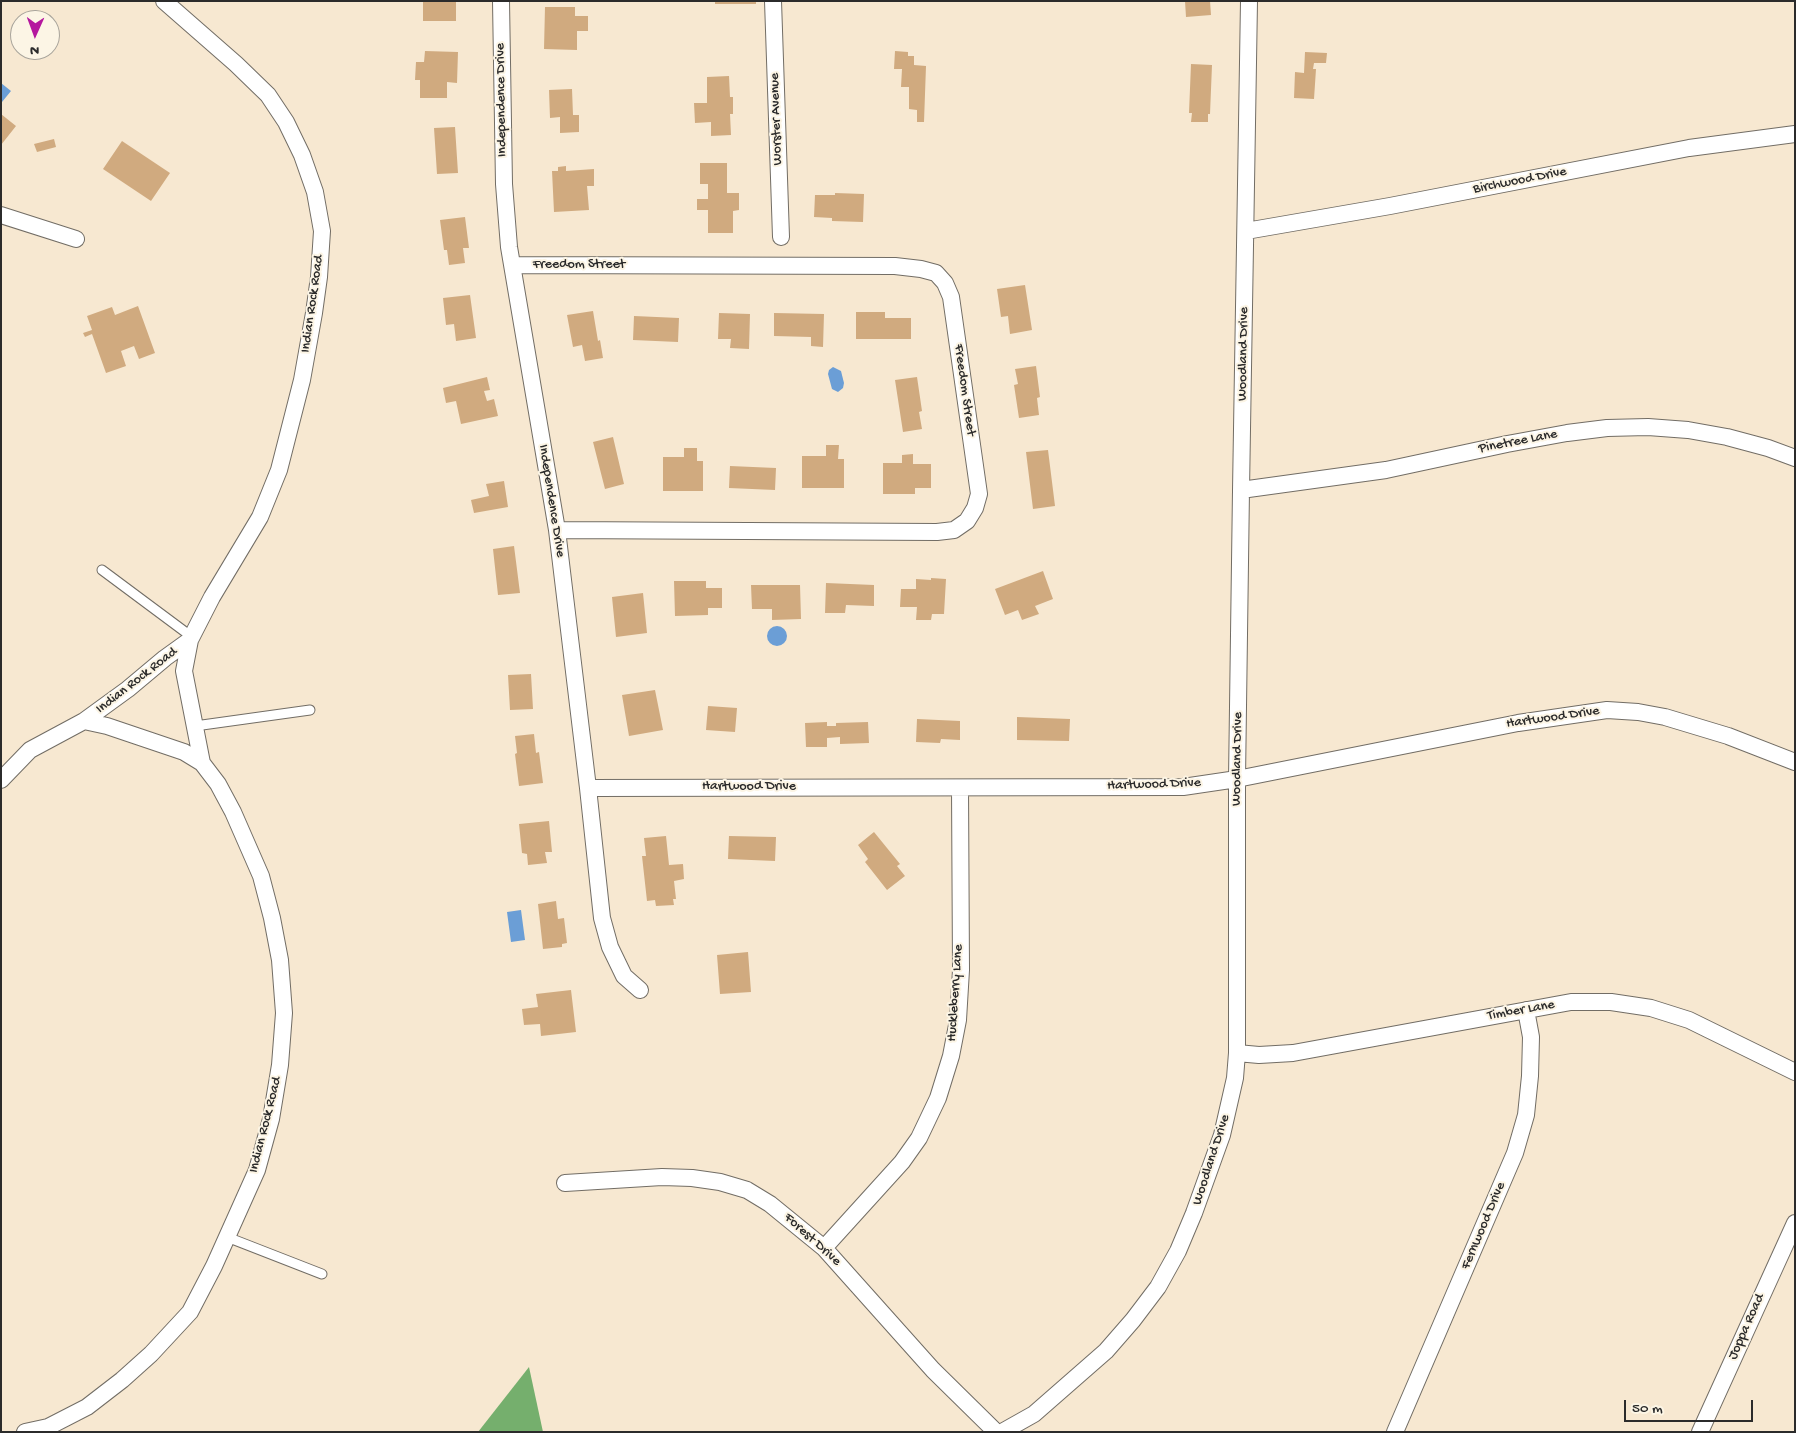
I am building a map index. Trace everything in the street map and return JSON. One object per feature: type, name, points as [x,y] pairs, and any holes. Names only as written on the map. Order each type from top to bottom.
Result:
[{"type":"street","name":"Indian Rock Road","points":[[164,1],[236,64],[268,95],[286,122],[302,155],[315,192],[322,231],[319,277],[302,380],[278,470],[260,517],[212,597],[191,639],[184,671],[202,763]]},
{"type":"street","name":"Independence Drive","points":[[501,1],[504,184],[512,265],[557,530],[602,918],[610,947],[624,976],[640,990]]},
{"type":"street","name":"Worster Avenue","points":[[773,1],[781,237]]},
{"type":"street","name":"Woodland Drive","points":[[1002,1432],[1034,1414],[1106,1351],[1158,1287],[1178,1251],[1194,1214],[1208,1175],[1230,1102],[1235,1078],[1237,1053],[1237,780],[1249,1]]},
{"type":"street","name":"Birchwood Drive","points":[[1246,231],[1390,206],[1630,158],[1748,139],[1795,134]]},
{"type":"street","points":[[1,215],[76,239]]},
{"type":"street","name":"Freedom Street","points":[[512,265],[895,266],[936,273],[945,283],[950,297],[979,494],[975,508],[967,521],[954,530],[937,532],[557,530]]},
{"type":"street","name":"Pinetree Lane","points":[[1241,490],[1386,470],[1516,442],[1607,428],[1648,427],[1688,430],[1760,446],[1795,458]]},
{"type":"street","name":"Indian Rock Road","points":[[1,780],[30,750],[84,721],[191,639]]},
{"type":"street","name":"Hartwood Drive","points":[[588,788],[1183,787],[1237,780],[1518,723],[1608,710],[1638,712],[1673,719],[1746,742],[1795,762]]},
{"type":"street","name":"Indian Rock Road","points":[[25,1432],[61,1426],[122,1380],[151,1354],[190,1312],[214,1266],[257,1170],[271,1119],[280,1065],[284,1013],[280,960],[272,918],[261,876],[230,805],[218,784],[202,763],[184,752],[107,726],[84,721]]},
{"type":"street","name":"Huckleberry Lane","points":[[824,1248],[902,1162],[913,1146],[938,1098],[951,1056],[958,1020],[960,970],[960,788]]},
{"type":"street","name":"Timber Lane","points":[[1237,1053],[1259,1055],[1293,1053],[1571,1002],[1611,1002],[1651,1008],[1689,1020],[1795,1072]]},
{"type":"street","name":"Fernwood Drive","points":[[1394,1432],[1515,1153],[1526,1115],[1530,1076],[1531,1037],[1526,1010]]},
{"type":"street","name":"Forest Drive","points":[[565,1183],[662,1177],[692,1178],[720,1182],[748,1190],[770,1204],[824,1248],[934,1370],[996,1432]]},
{"type":"street","name":"Joppa Road","points":[[1700,1432],[1795,1223]]},
{"type":"lane","points":[[102,570],[191,639]]},
{"type":"lane","points":[[195,726],[310,710]]},
{"type":"lane","points":[[227,1237],[322,1274]]},
{"type":"green space","points":[[529,1367],[543,1432],[478,1432]]},
{"type":"water","points":[[1,83],[11,91],[2,102],[1,102]]},
{"type":"water","points":[[833,367],[841,371],[844,383],[843,388],[838,392],[832,389],[828,374],[829,370]]},
{"type":"water","points":[[777,626],[784,629],[787,636],[784,643],[777,646],[770,643],[767,636],[770,629]]},
{"type":"water","points":[[521,910],[525,940],[511,942],[507,912]]},
{"type":"building","points":[[423,1],[456,1],[456,21],[423,21]]},
{"type":"building","points":[[715,1],[756,1],[756,4],[715,4]]},
{"type":"building","points":[[1185,1],[1210,1],[1211,15],[1186,17]]},
{"type":"building","points":[[545,7],[575,7],[575,16],[588,16],[588,31],[577,31],[577,50],[544,49]]},
{"type":"building","points":[[425,51],[458,52],[457,83],[447,82],[447,98],[420,98],[420,80],[415,80],[416,62],[424,62]]},
{"type":"building","points":[[895,51],[908,52],[908,56],[914,56],[914,65],[926,66],[924,122],[917,122],[917,110],[909,109],[909,87],[901,87],[902,69],[894,69]]},
{"type":"building","points":[[1305,52],[1327,53],[1326,63],[1314,63],[1313,69],[1316,69],[1314,99],[1294,98],[1295,72],[1304,73]]},
{"type":"building","points":[[1191,64],[1212,65],[1208,122],[1191,122],[1192,113],[1189,113]]},
{"type":"building","points":[[729,76],[730,97],[733,97],[733,114],[730,114],[731,135],[711,136],[711,122],[695,123],[694,103],[707,103],[707,77]]},
{"type":"building","points":[[572,89],[573,115],[579,115],[579,132],[560,133],[560,117],[550,118],[549,90]]},
{"type":"building","points":[[1,114],[16,126],[1,145]]},
{"type":"building","points":[[455,127],[458,173],[437,174],[434,128]]},
{"type":"building","points":[[54,139],[56,147],[37,152],[34,144]]},
{"type":"building","points":[[122,141],[170,173],[151,201],[103,169]]},
{"type":"building","points":[[700,163],[727,163],[727,193],[739,193],[739,210],[733,211],[733,233],[708,233],[708,210],[697,210],[697,199],[708,199],[708,184],[700,184]]},
{"type":"building","points":[[566,166],[566,171],[594,169],[594,186],[587,186],[589,210],[554,212],[552,171],[558,171],[558,167]]},
{"type":"building","points":[[835,193],[864,194],[863,222],[832,221],[832,218],[814,217],[815,195],[835,195]]},
{"type":"building","points":[[465,217],[469,248],[463,248],[465,263],[449,265],[447,250],[444,250],[440,220]]},
{"type":"building","points":[[1025,285],[1032,330],[1010,334],[1008,316],[1001,317],[997,289]]},
{"type":"building","points":[[470,295],[476,338],[456,341],[454,324],[446,325],[443,298]]},
{"type":"building","points":[[138,306],[155,353],[139,359],[134,346],[121,351],[126,366],[106,373],[92,334],[85,337],[83,333],[92,330],[87,316],[112,307],[115,315]]},
{"type":"building","points":[[593,311],[603,358],[585,361],[582,345],[573,347],[567,315]]},
{"type":"building","points":[[856,312],[885,312],[885,318],[911,318],[911,339],[856,339]]},
{"type":"building","points":[[719,313],[750,314],[749,349],[730,348],[731,339],[718,339]]},
{"type":"building","points":[[774,313],[824,314],[823,347],[811,346],[811,337],[774,336]]},
{"type":"building","points":[[634,316],[679,318],[678,342],[633,340]]},
{"type":"building","points":[[1036,366],[1040,397],[1037,398],[1039,415],[1019,418],[1014,385],[1018,384],[1015,369]]},
{"type":"building","points":[[487,377],[490,390],[484,391],[487,401],[494,399],[498,416],[461,424],[456,401],[446,403],[443,388]]},
{"type":"building","points":[[917,377],[922,411],[919,412],[922,429],[903,432],[895,380]]},
{"type":"building","points":[[613,437],[624,484],[605,489],[593,442]]},
{"type":"building","points":[[826,445],[839,445],[838,459],[844,459],[844,488],[802,488],[802,456],[826,456]]},
{"type":"building","points":[[684,448],[697,448],[697,461],[703,461],[703,491],[663,491],[663,457],[684,457]]},
{"type":"building","points":[[1048,450],[1055,506],[1033,509],[1026,452]]},
{"type":"building","points":[[913,454],[913,464],[931,464],[931,488],[915,488],[915,494],[883,494],[883,463],[902,463],[902,455]]},
{"type":"building","points":[[730,466],[776,468],[775,490],[729,488]]},
{"type":"building","points":[[504,481],[508,507],[474,513],[471,500],[489,496],[486,484]]},
{"type":"building","points":[[514,546],[520,593],[498,595],[493,549]]},
{"type":"building","points":[[1043,571],[1053,599],[1035,606],[1039,614],[1022,620],[1018,610],[1005,615],[995,589]]},
{"type":"building","points":[[931,578],[946,579],[944,614],[932,614],[931,620],[916,620],[917,607],[900,607],[901,589],[916,589],[916,579],[931,580]]},
{"type":"building","points":[[674,581],[706,581],[706,588],[722,588],[722,608],[708,608],[708,615],[675,616]]},
{"type":"building","points":[[826,583],[874,585],[874,606],[846,605],[845,613],[825,613]]},
{"type":"building","points":[[751,585],[800,585],[801,619],[772,620],[772,609],[752,609]]},
{"type":"building","points":[[643,593],[647,633],[616,637],[612,597]]},
{"type":"building","points":[[531,674],[533,709],[510,710],[508,675]]},
{"type":"building","points":[[655,690],[663,730],[629,736],[622,695]]},
{"type":"building","points":[[708,706],[737,708],[735,732],[706,730]]},
{"type":"building","points":[[1017,717],[1070,719],[1069,741],[1017,740]]},
{"type":"building","points":[[917,719],[960,721],[960,740],[941,739],[940,743],[916,742]]},
{"type":"building","points":[[827,722],[827,726],[836,726],[836,723],[868,722],[869,743],[840,744],[840,737],[827,738],[827,747],[806,747],[805,723]]},
{"type":"building","points":[[534,734],[536,753],[539,752],[543,783],[519,786],[515,736]]},
{"type":"building","points":[[549,821],[552,852],[545,852],[547,863],[528,865],[527,854],[522,853],[519,824]]},
{"type":"building","points":[[874,832],[900,864],[897,866],[905,876],[887,890],[865,862],[868,859],[858,845]]},
{"type":"building","points":[[666,836],[669,865],[683,864],[684,879],[674,881],[676,899],[673,899],[674,905],[656,906],[655,900],[647,901],[642,856],[646,856],[644,838]]},
{"type":"building","points":[[729,836],[776,837],[775,861],[728,859]]},
{"type":"building","points":[[556,901],[558,919],[564,918],[567,943],[562,944],[562,947],[543,949],[538,904]]},
{"type":"building","points":[[748,952],[751,992],[720,994],[717,955]]},
{"type":"building","points":[[571,990],[576,1032],[541,1036],[540,1024],[524,1025],[522,1009],[538,1007],[536,994]]}]
